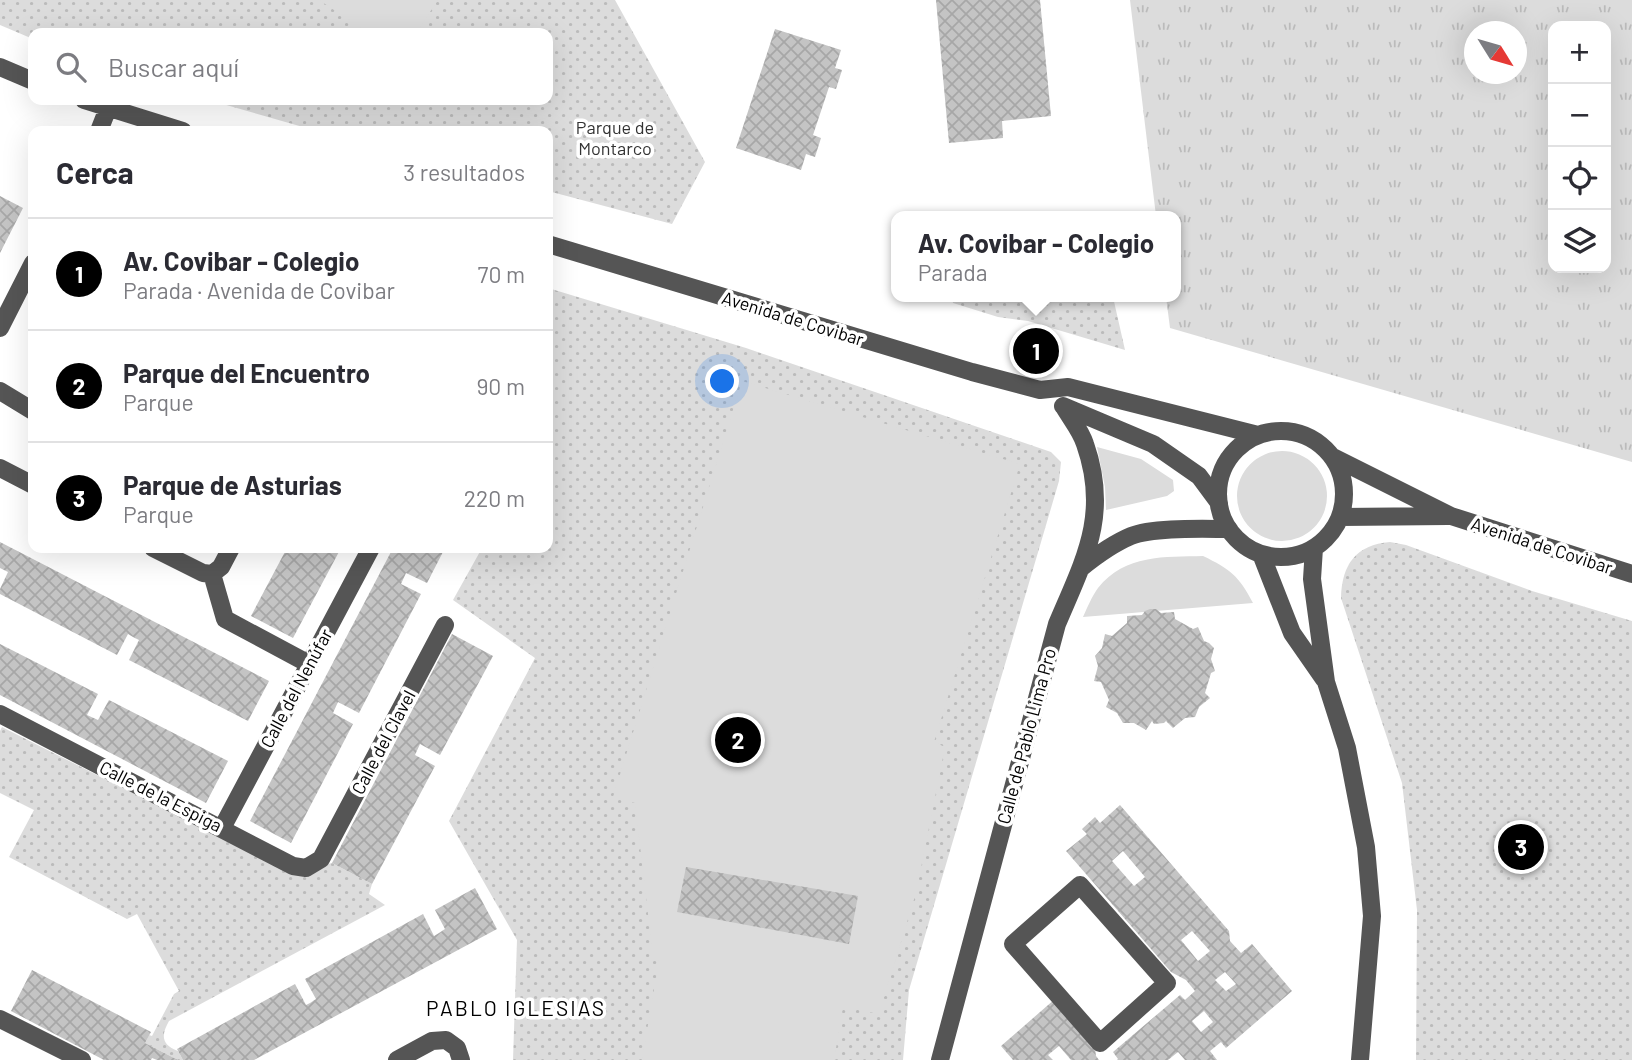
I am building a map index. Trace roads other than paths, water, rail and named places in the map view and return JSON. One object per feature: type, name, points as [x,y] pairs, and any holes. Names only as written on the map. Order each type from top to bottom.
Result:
[{"type":"street","points":[[0,67],[28,79]]},
{"type":"street","points":[[99,105],[167,126]]},
{"type":"street","points":[[101,126],[108,108]]},
{"type":"street","name":"Avenida de Covibar","points":[[553,246],[1040,390],[1064,407],[1153,444],[1199,477],[1219,503]]},
{"type":"street","points":[[0,328],[28,273]]},
{"type":"street","name":"Avenida de Covibar","points":[[1040,390],[1068,387],[1258,435]]},
{"type":"street","points":[[0,391],[28,408]]},
{"type":"street","name":"Avenida de Covibar","points":[[1064,407],[1085,442],[1097,489],[1094,521],[1081,568]]},
{"type":"street","points":[[1279,431],[1300,433],[1318,442],[1333,457],[1342,476],[1344,497],[1340,517],[1329,534],[1314,548],[1297,555],[1279,557],[1261,554],[1238,540],[1229,529],[1219,503],[1219,482],[1227,462],[1240,446],[1258,435],[1279,431]]},
{"type":"street","name":"Avenida de Covibar","points":[[1333,457],[1451,516],[1632,574]]},
{"type":"street","points":[[0,468],[28,482]]},
{"type":"street","name":"Avenida de Covibar","points":[[1340,517],[1451,516]]},
{"type":"street","name":"Calle de Pablo Lima Pro","points":[[940,1060],[1057,624],[1081,568],[1105,549],[1134,534],[1181,529],[1229,529]]},
{"type":"street","points":[[1314,548],[1312,579],[1326,682],[1347,748],[1366,848],[1372,916],[1360,1060]]},
{"type":"street","points":[[163,553],[203,573],[212,574],[221,567],[228,553]]},
{"type":"street","name":"Calle del Nenúfar","points":[[222,828],[368,553]]},
{"type":"street","points":[[1261,554],[1292,633],[1326,682]]},
{"type":"street","points":[[212,574],[225,619],[309,664]]},
{"type":"street","name":"Calle del Clavel","points":[[321,859],[445,625]]},
{"type":"street","name":"Calle de la Espiga","points":[[0,714],[293,866],[306,868],[321,859]]},
{"type":"street","points":[[1080,885],[1167,983],[1100,1043],[1013,944],[1080,885]]},
{"type":"street","points":[[0,1019],[82,1060]]},
{"type":"street","points":[[397,1060],[432,1041],[446,1040],[457,1048],[461,1060]]},
{"type":"place","name":"Av. Covibar - Colegio","points":[[1036,351]]},
{"type":"place","name":"Parque del Encuentro","points":[[738,740]]},
{"type":"place","name":"Parque de Asturias","points":[[1521,847]]},
{"type":"district","name":"PABLO IGLESIAS","points":[[516,1007]]},
{"type":"park label","name":"Parque de Montarco","points":[[615,137]]}]
